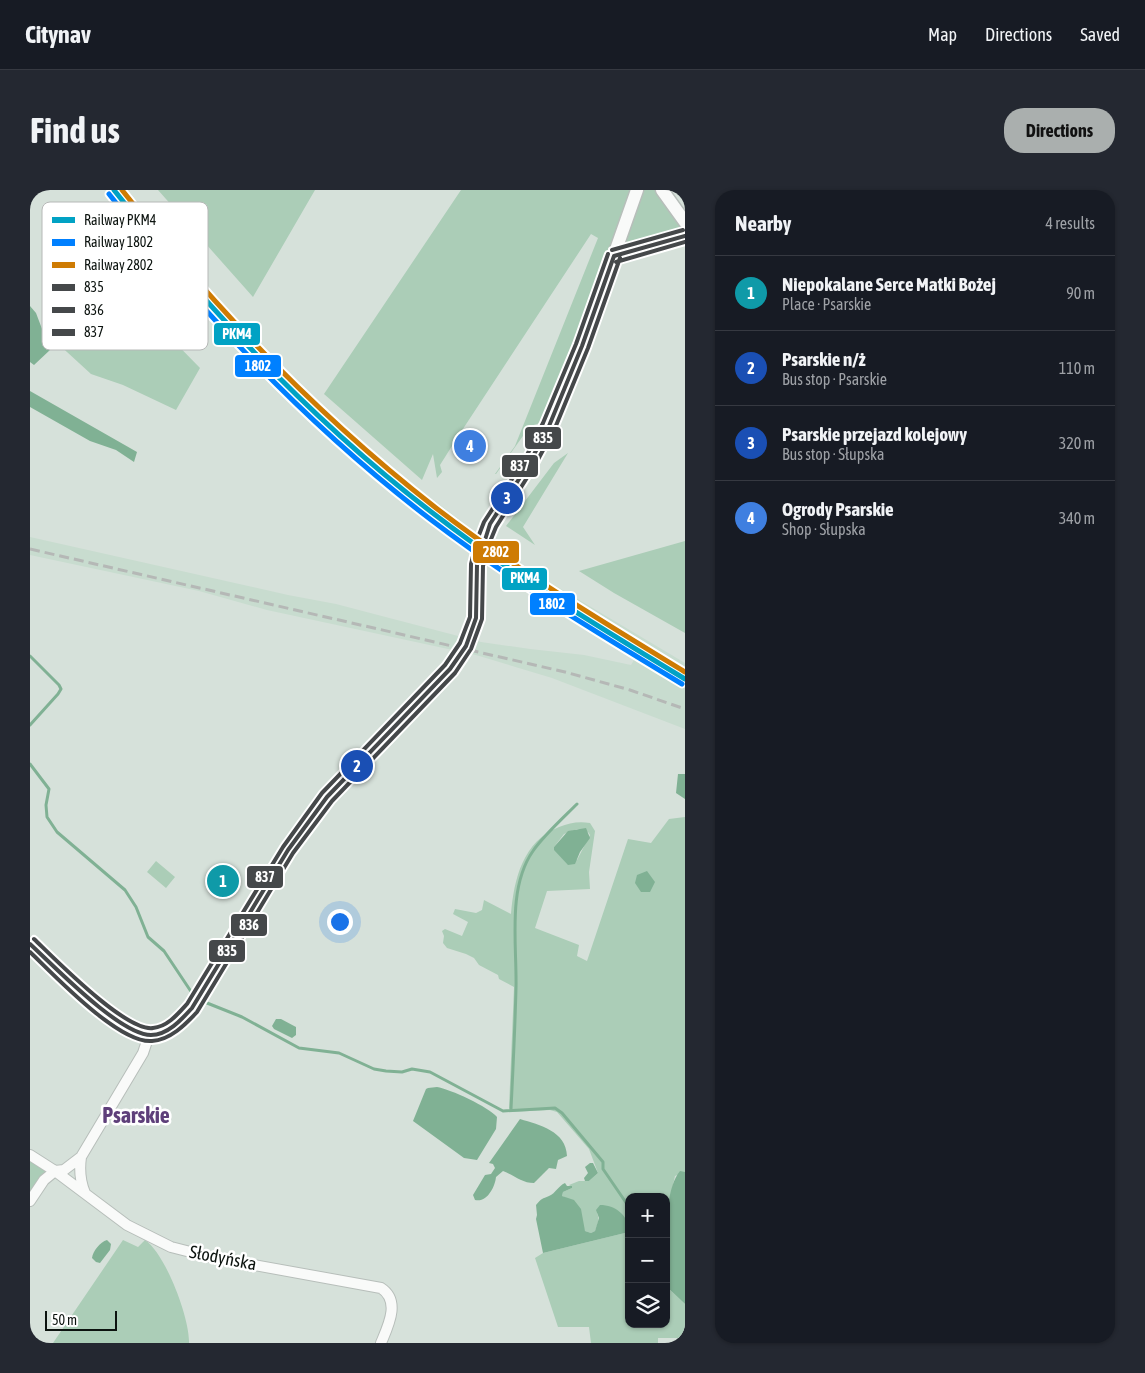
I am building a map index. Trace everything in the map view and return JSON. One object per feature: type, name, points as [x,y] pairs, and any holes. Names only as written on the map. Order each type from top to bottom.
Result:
[{"type":"street","points":[[30,944],[115,1020],[137,1032],[149,1035],[172,1027],[192,1008],[276,869],[313,815],[327,797],[450,669],[462,653],[476,618],[477,565],[480,549],[490,524],[529,463],[549,426],[582,346],[637,190]]},
{"type":"street","points":[[662,190],[685,222]]},
{"type":"street","points":[[614,256],[685,236]]},
{"type":"street","points":[[30,1201],[44,1180],[55,1171],[64,1170],[81,1157],[143,1053],[149,1035]]},
{"type":"street","name":"Słodyńska","points":[[30,1155],[55,1171],[127,1225],[179,1250],[381,1288],[387,1292],[392,1308],[390,1323],[381,1343]]},
{"type":"street","points":[[81,1157],[79,1170],[86,1194]]},
{"type":"shaded area","points":[[110,190],[128,190],[138,202],[119,202]]},
{"type":"shaded area","points":[[158,190],[315,190],[253,297],[208,246],[208,202],[169,202]]},
{"type":"shaded area","points":[[461,190],[632,190],[563,385],[544,422],[530,426],[495,474],[515,446],[598,238],[591,234],[440,465],[442,472],[437,478],[433,454],[422,480],[324,394]]},
{"type":"shaded area","points":[[642,190],[657,190],[681,224],[682,230],[632,245],[627,243],[626,238]]},
{"type":"shaded area","points":[[208,288],[289,377],[393,469],[494,546],[544,579],[685,663],[685,729],[552,678],[476,655],[267,610],[199,591],[30,555],[30,537],[336,604],[481,642],[584,655],[631,665],[637,655],[487,557],[406,498],[298,405],[241,347],[208,309]]},
{"type":"shaded area","points":[[30,306],[36,313],[42,329],[42,350],[50,350],[34,365],[30,362]]},
{"type":"shaded area","points":[[65,350],[182,350],[200,368],[176,410],[123,385],[91,374]]},
{"type":"shaded area","points":[[30,391],[137,452],[134,462],[116,450],[90,441],[30,407]]},
{"type":"shaded area","points":[[568,453],[523,527],[535,545],[506,526],[554,463]]},
{"type":"shaded area","points":[[685,541],[685,633],[579,571]]},
{"type":"shaded area","points":[[678,774],[685,774],[685,799],[676,793]]},
{"type":"shaded area","points":[[685,817],[685,1172],[675,1176],[670,1198],[670,1193],[625,1193],[625,1218],[597,1213],[597,1225],[595,1231],[591,1233],[585,1231],[566,1198],[562,1196],[563,1192],[572,1188],[569,1185],[579,1181],[589,1181],[598,1173],[589,1149],[557,1112],[550,1110],[511,1112],[509,1108],[514,987],[499,979],[498,975],[479,965],[474,958],[447,948],[443,943],[444,936],[442,931],[445,929],[462,936],[468,922],[453,914],[455,909],[476,913],[482,910],[484,900],[511,914],[518,875],[529,851],[547,833],[559,827],[570,823],[590,823],[595,831],[589,872],[590,889],[547,891],[535,928],[579,945],[577,956],[587,961],[628,839],[651,843],[669,819]],"holes":[[[577,829],[588,832],[590,835],[577,860],[563,859],[554,847],[564,834]]]},
{"type":"shaded area","points":[[586,828],[590,838],[580,852],[575,864],[568,865],[554,850],[554,847],[568,831]]},
{"type":"shaded area","points":[[156,861],[175,877],[166,888],[147,872]]},
{"type":"shaded area","points":[[647,871],[655,882],[650,892],[641,892],[635,883],[637,875]]},
{"type":"shaded area","points":[[276,1019],[281,1019],[296,1027],[296,1035],[292,1038],[274,1029],[272,1026]]},
{"type":"shaded area","points":[[437,1087],[469,1099],[486,1108],[497,1117],[496,1129],[477,1160],[464,1158],[413,1121],[426,1089]]},
{"type":"shaded area","points":[[520,1119],[551,1130],[566,1147],[567,1156],[558,1160],[556,1169],[549,1168],[534,1183],[522,1180],[503,1171],[496,1177],[487,1197],[475,1200],[473,1195],[485,1175],[491,1174],[495,1168],[493,1164],[489,1163]]},
{"type":"shaded area","points":[[30,1157],[48,1170],[30,1197]]},
{"type":"shaded area","points":[[593,1163],[598,1173],[589,1181],[585,1181],[584,1178],[588,1173],[585,1167]]},
{"type":"shaded area","points":[[680,1171],[685,1172],[685,1304],[670,1290],[670,1194],[674,1181]]},
{"type":"shaded area","points":[[565,1183],[567,1186],[572,1186],[572,1188],[563,1192],[562,1196],[574,1200],[581,1209],[585,1231],[591,1233],[595,1231],[599,1218],[596,1210],[600,1205],[606,1205],[616,1209],[624,1216],[625,1233],[543,1253],[536,1219],[536,1205]]},
{"type":"shaded area","points":[[625,1233],[625,1328],[670,1328],[670,1290],[685,1304],[685,1338],[658,1338],[658,1343],[591,1343],[589,1327],[558,1327],[535,1258],[543,1253]]},
{"type":"shaded area","points":[[107,1240],[111,1244],[110,1250],[100,1263],[96,1262],[92,1258],[94,1253],[99,1245]]},
{"type":"shaded area","points":[[123,1240],[138,1247],[145,1240],[153,1247],[168,1272],[181,1303],[189,1343],[53,1343]]},
{"type":"waterway","points":[[30,656],[61,689],[30,725]]},
{"type":"waterway","points":[[30,764],[49,789],[46,805],[47,817],[57,832],[125,890],[136,907],[148,937],[164,951],[192,993]]},
{"type":"waterway","points":[[511,1109],[515,1033],[516,899],[525,866],[533,851],[577,804]]},
{"type":"waterway","points":[[207,1003],[242,1017],[299,1048],[339,1053],[374,1069],[402,1072],[412,1069],[430,1072],[503,1111],[555,1108],[562,1113],[603,1162],[603,1169],[625,1201]]},
{"type":"railway","points":[[30,549],[565,672],[630,690],[685,709]]},
{"type":"rail line","name":"PKM4","points":[[114,190],[124,202]]},
{"type":"rail line","name":"2802","points":[[122,190],[132,202]]},
{"type":"rail line","name":"1802","points":[[109,194],[115,202]]},
{"type":"rail line","name":"2802","points":[[208,293],[269,359],[392,473],[496,552],[685,672]]},
{"type":"rail line","name":"PKM4","points":[[208,303],[304,402],[346,441],[434,514],[525,579],[685,679]]},
{"type":"rail line","name":"1802","points":[[208,312],[259,367],[300,407],[342,446],[430,519],[522,584],[682,684]]},
{"type":"transit line","name":"837","points":[[612,250],[683,230]]},
{"type":"transit line","name":"835","points":[[614,256],[685,236]]},
{"type":"transit line","name":"836","points":[[616,262],[685,242]]},
{"type":"transit line","name":"837","points":[[34,939],[109,1007],[126,1019],[141,1026],[153,1028],[163,1025],[187,1004],[283,847],[322,793],[445,665],[460,643],[470,617],[471,564],[477,540],[484,522],[525,459],[543,423],[576,344],[608,254]]},
{"type":"transit line","name":"835","points":[[30,944],[105,1012],[138,1032],[151,1035],[163,1032],[174,1026],[192,1008],[288,850],[327,797],[450,669],[466,646],[476,618],[477,565],[490,524],[530,462],[549,426],[582,346],[614,256]]},
{"type":"transit line","name":"836","points":[[30,952],[70,991],[105,1020],[122,1032],[138,1039],[152,1041],[165,1038],[182,1027],[197,1012],[293,853],[332,801],[455,673],[471,649],[482,619],[483,566],[489,544],[496,527],[535,465],[555,428],[588,348],[620,258]]},
{"type":"place","name":"Ogrody Psarskie","points":[[470,446]]},
{"type":"place","name":"Psarskie przejazd kolejowy","points":[[507,498]]},
{"type":"place","name":"Psarskie n/ż","points":[[357,766]]},
{"type":"place","name":"Niepokalane Serce Matki Bożej","points":[[223,881]]},
{"type":"district","name":"Psarskie","points":[[136,1115]]}]
